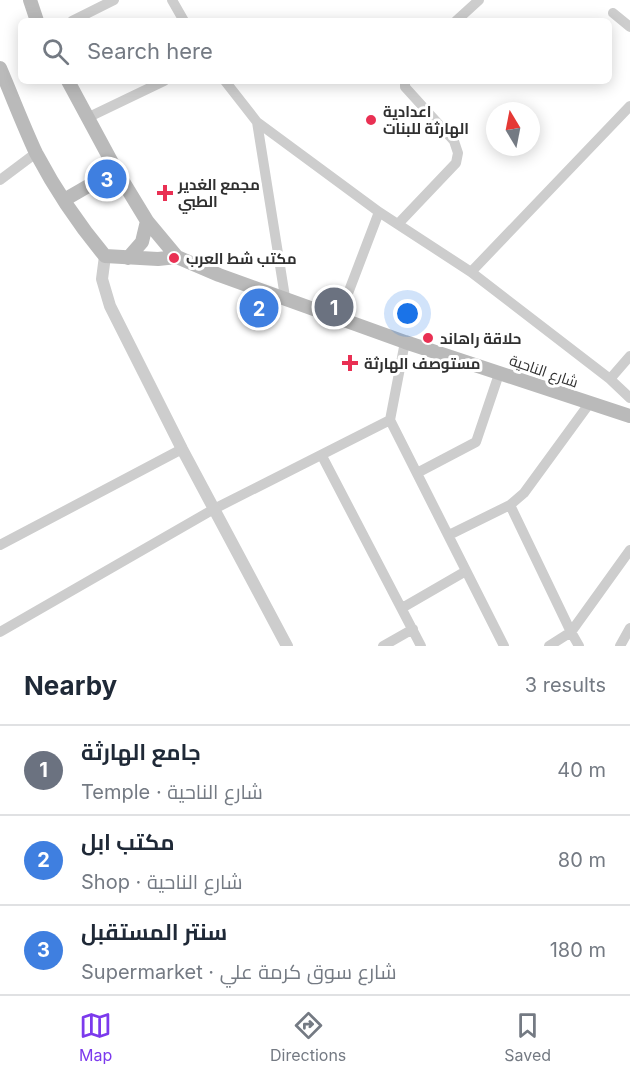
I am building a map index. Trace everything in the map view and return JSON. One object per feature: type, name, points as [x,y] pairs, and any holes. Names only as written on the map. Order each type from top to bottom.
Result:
[{"type":"main road","points":[[30,0],[36,18]]},
{"type":"main road","points":[[0,68],[36,153],[89,238],[105,256],[158,259],[177,256]]},
{"type":"main road","points":[[70,84],[116,170],[147,221],[177,256]]},
{"type":"main road","points":[[64,200],[116,170]]},
{"type":"main road","points":[[128,258],[142,242],[147,221]]},
{"type":"main road","name":"شارع الناحية","points":[[177,256],[219,274],[405,342],[630,416]]},
{"type":"street","points":[[78,18],[114,0]]},
{"type":"street","points":[[172,0],[182,18]]},
{"type":"street","points":[[459,18],[479,0]]},
{"type":"street","points":[[613,13],[630,27]]},
{"type":"street","points":[[89,117],[158,84]]},
{"type":"street","points":[[227,84],[257,122],[380,212],[471,272],[610,379],[630,398]]},
{"type":"street","points":[[398,224],[456,163],[458,153],[454,141],[405,87],[405,84]]},
{"type":"street","points":[[471,272],[630,106]]},
{"type":"street","points":[[257,122],[285,297]]},
{"type":"street","points":[[0,180],[36,153]]},
{"type":"street","points":[[339,317],[380,212]]},
{"type":"street","points":[[105,256],[102,279],[110,306],[182,449],[287,646]]},
{"type":"street","points":[[405,342],[390,420],[504,646]]},
{"type":"street","points":[[610,379],[630,356]]},
{"type":"street","points":[[417,473],[476,442],[499,374]]},
{"type":"street","points":[[448,536],[510,505],[524,493],[588,404]]},
{"type":"street","points":[[0,632],[214,509],[390,420]]},
{"type":"street","points":[[0,545],[182,449]]},
{"type":"street","points":[[322,456],[422,646]]},
{"type":"street","points":[[510,505],[579,646]]},
{"type":"street","points":[[549,646],[571,632],[630,550]]},
{"type":"street","points":[[402,608],[466,571]]},
{"type":"street","points":[[620,646],[630,628]]},
{"type":"street","points":[[383,646],[413,629]]},
{"type":"place","name":"اعدادية الهارثة للبنات","points":[[371,120]]},
{"type":"place","name":"سنتر المستقبل","points":[[107,179]]},
{"type":"place","name":"مجمع الغدير الطبي","points":[[165,193]]},
{"type":"place","name":"مكتب شط العرب","points":[[174,258]]},
{"type":"place","name":"جامع الهارثة","points":[[334,307]]},
{"type":"place","name":"مكتب ابل","points":[[259,308]]},
{"type":"place","name":"حلاقة راهاند","points":[[428,338]]},
{"type":"place","name":"مستوصف الهارثة","points":[[350,363]]}]
